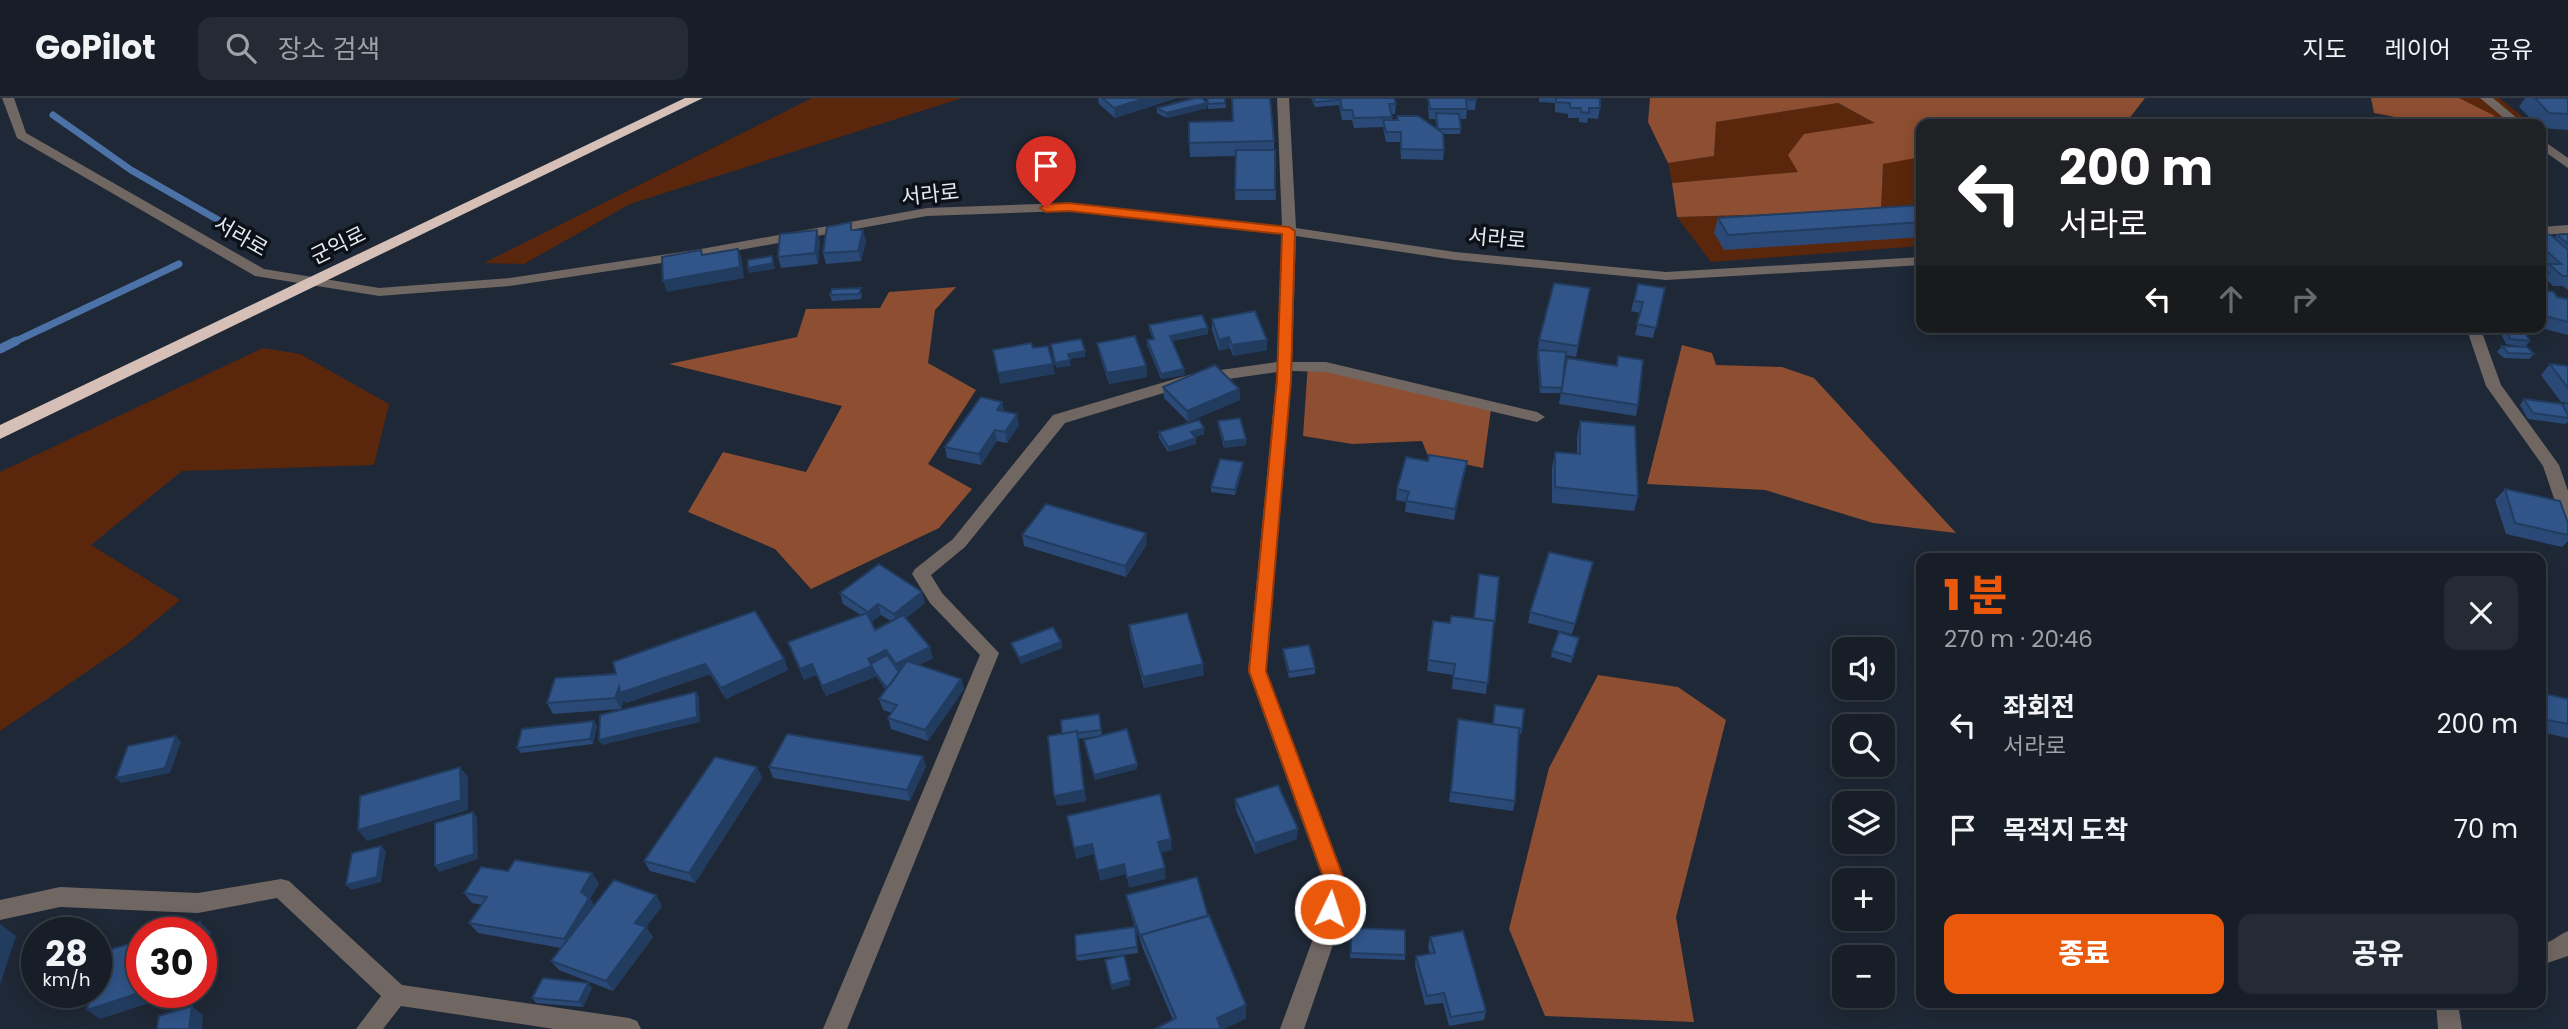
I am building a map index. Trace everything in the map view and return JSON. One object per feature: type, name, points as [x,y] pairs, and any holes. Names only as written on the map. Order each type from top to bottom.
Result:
[{"type":"highway","name":"군익로","points":[[0,418],[664,98]]},
{"type":"highway","name":"군익로","points":[[0,433],[696,98]]},
{"type":"street","name":"서라로","points":[[8,98],[21,135],[260,272],[379,292],[510,282],[701,253],[927,212],[1069,207],[1289,231],[1455,256],[1666,276],[1916,261]]},
{"type":"street","points":[[1283,98],[1289,231],[1283,366],[1257,671],[1335,882],[1325,936],[1292,1029]]},
{"type":"street","points":[[2486,98],[2512,119]]},
{"type":"street","points":[[2546,147],[2568,164]]},
{"type":"street","points":[[2546,231],[2568,229]]},
{"type":"street","points":[[2475,333],[2494,386],[2551,465],[2568,516]]},
{"type":"street","points":[[835,1029],[990,653],[936,598],[921,574],[959,543],[1059,419],[1192,379],[1283,366],[1326,367],[1537,417]]},
{"type":"street","points":[[0,911],[60,897],[198,903],[281,888],[396,995],[629,1029]]},
{"type":"street","points":[[2546,953],[2561,948],[2568,941]]},
{"type":"street","points":[[368,1029],[396,995]]},
{"type":"street","points":[[2448,1008],[2450,1029]]},
{"type":"shaded area","points":[[812,98],[962,98],[630,204],[524,264],[484,263]]},
{"type":"shaded area","points":[[1650,98],[2145,98],[2129,119],[1916,119],[1916,158],[1883,164],[1881,211],[1677,217],[1672,183],[1798,172],[1788,155],[1804,134],[1875,123],[1838,103],[1716,122],[1714,156],[1668,163],[1648,122]]},
{"type":"shaded area","points":[[2371,98],[2459,98],[2495,116],[2486,119],[2405,119],[2374,113]]},
{"type":"shaded area","points":[[2459,98],[2499,98],[2526,119],[2487,119],[2494,116]]},
{"type":"shaded area","points":[[1837,103],[1876,123],[1799,172],[1672,183],[1668,163],[1714,156],[1716,122]]},
{"type":"shaded area","points":[[1916,158],[1916,246],[1711,262],[1677,217],[1881,211],[1883,163]]},
{"type":"shaded area","points":[[956,287],[935,310],[928,363],[976,390],[928,464],[972,489],[939,528],[811,589],[775,549],[688,512],[723,452],[806,472],[842,406],[669,364],[797,337],[806,309],[880,308],[889,292]]},
{"type":"shaded area","points":[[1682,345],[1712,353],[1716,365],[1782,367],[1814,378],[1956,533],[1873,523],[1765,490],[1647,484]]},
{"type":"shaded area","points":[[263,348],[300,354],[389,404],[374,465],[182,471],[91,545],[180,600],[126,645],[0,731],[0,472]]},
{"type":"shaded area","points":[[1308,363],[1491,409],[1483,468],[1428,456],[1422,441],[1352,444],[1303,436]]},
{"type":"shaded area","points":[[1598,675],[1678,687],[1726,720],[1676,917],[1694,1022],[1545,1016],[1509,929],[1549,768]]},
{"type":"building","points":[[1102,98],[1146,98],[1114,108]]},
{"type":"building","points":[[1202,98],[1207,103],[1166,113],[1157,108]]},
{"type":"building","points":[[1207,98],[1225,98],[1225,103],[1208,104]]},
{"type":"building","points":[[1232,98],[1270,98],[1274,141],[1189,143],[1189,122],[1233,121]]},
{"type":"building","points":[[1313,98],[1339,98],[1339,100],[1315,102]]},
{"type":"building","points":[[1340,98],[1394,98],[1396,104],[1389,104],[1392,117],[1354,118],[1352,110],[1342,110]]},
{"type":"building","points":[[1428,98],[1476,100],[1466,100],[1467,109],[1430,109]]},
{"type":"building","points":[[1556,98],[1600,98],[1600,108],[1589,108],[1589,113],[1581,112],[1581,108],[1570,108],[1570,103],[1556,102]]},
{"type":"building","points":[[2535,98],[2568,98],[2568,114],[2549,113]]},
{"type":"building","points":[[1436,113],[1459,114],[1461,129],[1438,129]]},
{"type":"building","points":[[1397,116],[1418,116],[1443,133],[1444,150],[1401,149],[1401,132],[1386,132],[1383,120],[1398,120]]},
{"type":"building","points":[[1236,150],[1275,150],[1275,190],[1235,190]]},
{"type":"building","points":[[1916,205],[1916,222],[1728,235],[1718,218]]},
{"type":"building","points":[[851,222],[851,230],[863,230],[858,251],[823,253],[827,227]]},
{"type":"building","points":[[817,230],[815,253],[778,257],[780,234]]},
{"type":"building","points":[[2546,234],[2551,235],[2568,250],[2568,276],[2562,276],[2549,264],[2561,264],[2546,250]]},
{"type":"building","points":[[2568,234],[2568,244],[2557,235]]},
{"type":"building","points":[[738,249],[740,267],[663,281],[662,257],[701,250],[702,255]]},
{"type":"building","points":[[772,256],[773,263],[748,268],[748,260]]},
{"type":"building","points":[[1554,283],[1590,288],[1578,346],[1539,340]]},
{"type":"building","points":[[1638,284],[1665,288],[1656,328],[1637,324],[1643,302],[1634,301]]},
{"type":"building","points":[[861,288],[859,294],[830,295],[832,289]]},
{"type":"building","points":[[2546,291],[2568,299],[2568,322],[2546,316]]},
{"type":"building","points":[[1255,311],[1267,340],[1232,345],[1229,337],[1219,340],[1212,319]]},
{"type":"building","points":[[1202,315],[1208,328],[1170,336],[1184,369],[1161,374],[1147,340],[1154,339],[1149,325]]},
{"type":"building","points":[[2507,333],[2525,333],[2530,341],[2510,339]]},
{"type":"building","points":[[1135,336],[1146,366],[1107,373],[1097,343]]},
{"type":"building","points":[[1081,339],[1085,351],[1068,354],[1070,360],[1055,363],[1051,344]]},
{"type":"building","points":[[1031,343],[1033,348],[1048,346],[1053,364],[998,373],[993,350]]},
{"type":"building","points":[[2502,346],[2527,347],[2534,354],[2508,353]]},
{"type":"building","points":[[1538,350],[1566,352],[1562,388],[1541,387]]},
{"type":"building","points":[[1618,356],[1643,360],[1638,405],[1561,393],[1567,358],[1617,366]]},
{"type":"building","points":[[2550,364],[2568,366],[2568,388]]},
{"type":"building","points":[[1215,365],[1239,389],[1187,411],[1163,387]]},
{"type":"building","points":[[981,397],[1002,402],[997,410],[1017,414],[1005,432],[995,430],[979,454],[945,447]]},
{"type":"building","points":[[2524,399],[2562,404],[2568,418],[2533,413]]},
{"type":"building","points":[[1240,418],[1246,439],[1224,442],[1218,421]]},
{"type":"building","points":[[1199,420],[1204,428],[1191,432],[1196,438],[1168,447],[1159,432]]},
{"type":"building","points":[[1580,421],[1635,426],[1638,496],[1555,487],[1555,452],[1580,454]]},
{"type":"building","points":[[1429,455],[1467,461],[1455,509],[1406,501],[1409,492],[1397,489],[1406,457],[1428,461]]},
{"type":"building","points":[[1220,459],[1243,462],[1235,490],[1211,487]]},
{"type":"building","points":[[2505,489],[2560,501],[2568,523],[2568,535],[2515,523]]},
{"type":"building","points":[[1046,504],[1146,533],[1125,566],[1022,535]]},
{"type":"building","points":[[1549,552],[1593,562],[1575,624],[1530,612]]},
{"type":"building","points":[[879,564],[922,592],[894,614],[878,604],[868,612],[840,593]]},
{"type":"building","points":[[1479,574],[1499,577],[1495,621],[1474,618]]},
{"type":"building","points":[[755,611],[784,659],[721,688],[705,664],[620,693],[619,687],[615,698],[547,703],[555,678],[616,674],[613,662]]},
{"type":"building","points":[[867,613],[875,630],[903,615],[930,647],[896,664],[886,650],[868,659],[872,666],[822,686],[812,664],[800,669],[788,642]]},
{"type":"building","points":[[1187,613],[1203,664],[1143,677],[1129,625]]},
{"type":"building","points":[[1451,616],[1494,621],[1488,683],[1453,678],[1455,664],[1428,660],[1433,621],[1450,623]]},
{"type":"building","points":[[1053,627],[1061,642],[1019,658],[1011,643]]},
{"type":"building","points":[[1559,632],[1579,638],[1573,657],[1552,651]]},
{"type":"building","points":[[1309,645],[1315,668],[1289,672],[1283,649]]},
{"type":"building","points":[[887,655],[899,672],[886,687],[871,664]]},
{"type":"building","points":[[907,661],[961,679],[925,730],[888,718],[897,705],[879,699]]},
{"type":"building","points":[[696,692],[697,717],[599,740],[600,715]]},
{"type":"building","points":[[2546,694],[2568,699],[2568,724],[2546,720]]},
{"type":"building","points":[[1495,705],[1524,709],[1522,729],[1493,724]]},
{"type":"building","points":[[1099,714],[1101,730],[1062,734],[1061,720]]},
{"type":"building","points":[[1458,719],[1519,728],[1515,801],[1451,792]]},
{"type":"building","points":[[594,721],[590,739],[517,748],[522,729]]},
{"type":"building","points":[[1127,729],[1137,764],[1094,775],[1084,740]]},
{"type":"building","points":[[1077,731],[1084,790],[1054,796],[1048,736]]},
{"type":"building","points":[[787,734],[923,756],[907,790],[769,767]]},
{"type":"building","points":[[176,736],[165,768],[116,778],[128,746]]},
{"type":"building","points":[[715,757],[757,767],[689,873],[644,861]]},
{"type":"building","points":[[460,767],[461,800],[358,830],[360,796]]},
{"type":"building","points":[[1278,785],[1298,829],[1255,843],[1235,799]]},
{"type":"building","points":[[1160,794],[1171,839],[1158,842],[1165,868],[1127,878],[1124,864],[1098,871],[1092,844],[1074,848],[1067,816]]},
{"type":"building","points":[[473,812],[474,854],[435,866],[435,823]]},
{"type":"building","points":[[381,846],[377,877],[346,885],[352,853]]},
{"type":"building","points":[[515,860],[592,873],[581,892],[589,898],[564,939],[469,923],[487,897],[464,893],[481,867],[508,871]]},
{"type":"building","points":[[1197,877],[1208,916],[1141,935],[1141,939],[1126,895]]},
{"type":"building","points":[[614,880],[656,895],[635,923],[646,927],[606,981],[551,961]]},
{"type":"building","points":[[1209,915],[1246,1005],[1217,1018],[1221,1029],[1155,1029],[1176,1018],[1141,935]]},
{"type":"building","points":[[1135,927],[1137,947],[1076,956],[1075,935]]},
{"type":"building","points":[[1351,928],[1405,930],[1405,955],[1351,953]]},
{"type":"building","points":[[1463,931],[1486,1011],[1451,1017],[1444,993],[1427,996],[1416,956],[1435,953],[1430,937]]},
{"type":"building","points":[[126,945],[126,997],[112,1002],[112,949]]},
{"type":"building","points":[[1124,955],[1130,980],[1111,985],[1105,960]]},
{"type":"building","points":[[543,978],[588,983],[579,1002],[532,998]]},
{"type":"building","points":[[192,1008],[189,1029],[157,1029],[159,1016]]},
{"type":"waterway","points":[[53,115],[131,170],[246,236]]},
{"type":"waterway","points":[[12,343],[179,264]]},
{"type":"waterway","points":[[12,343],[16,341]]},
{"type":"waterway","points":[[0,349],[12,343]]},
{"type":"route","points":[[1046,208],[1069,207],[1289,231],[1284,380],[1257,671],[1335,882],[1330,909]]}]
